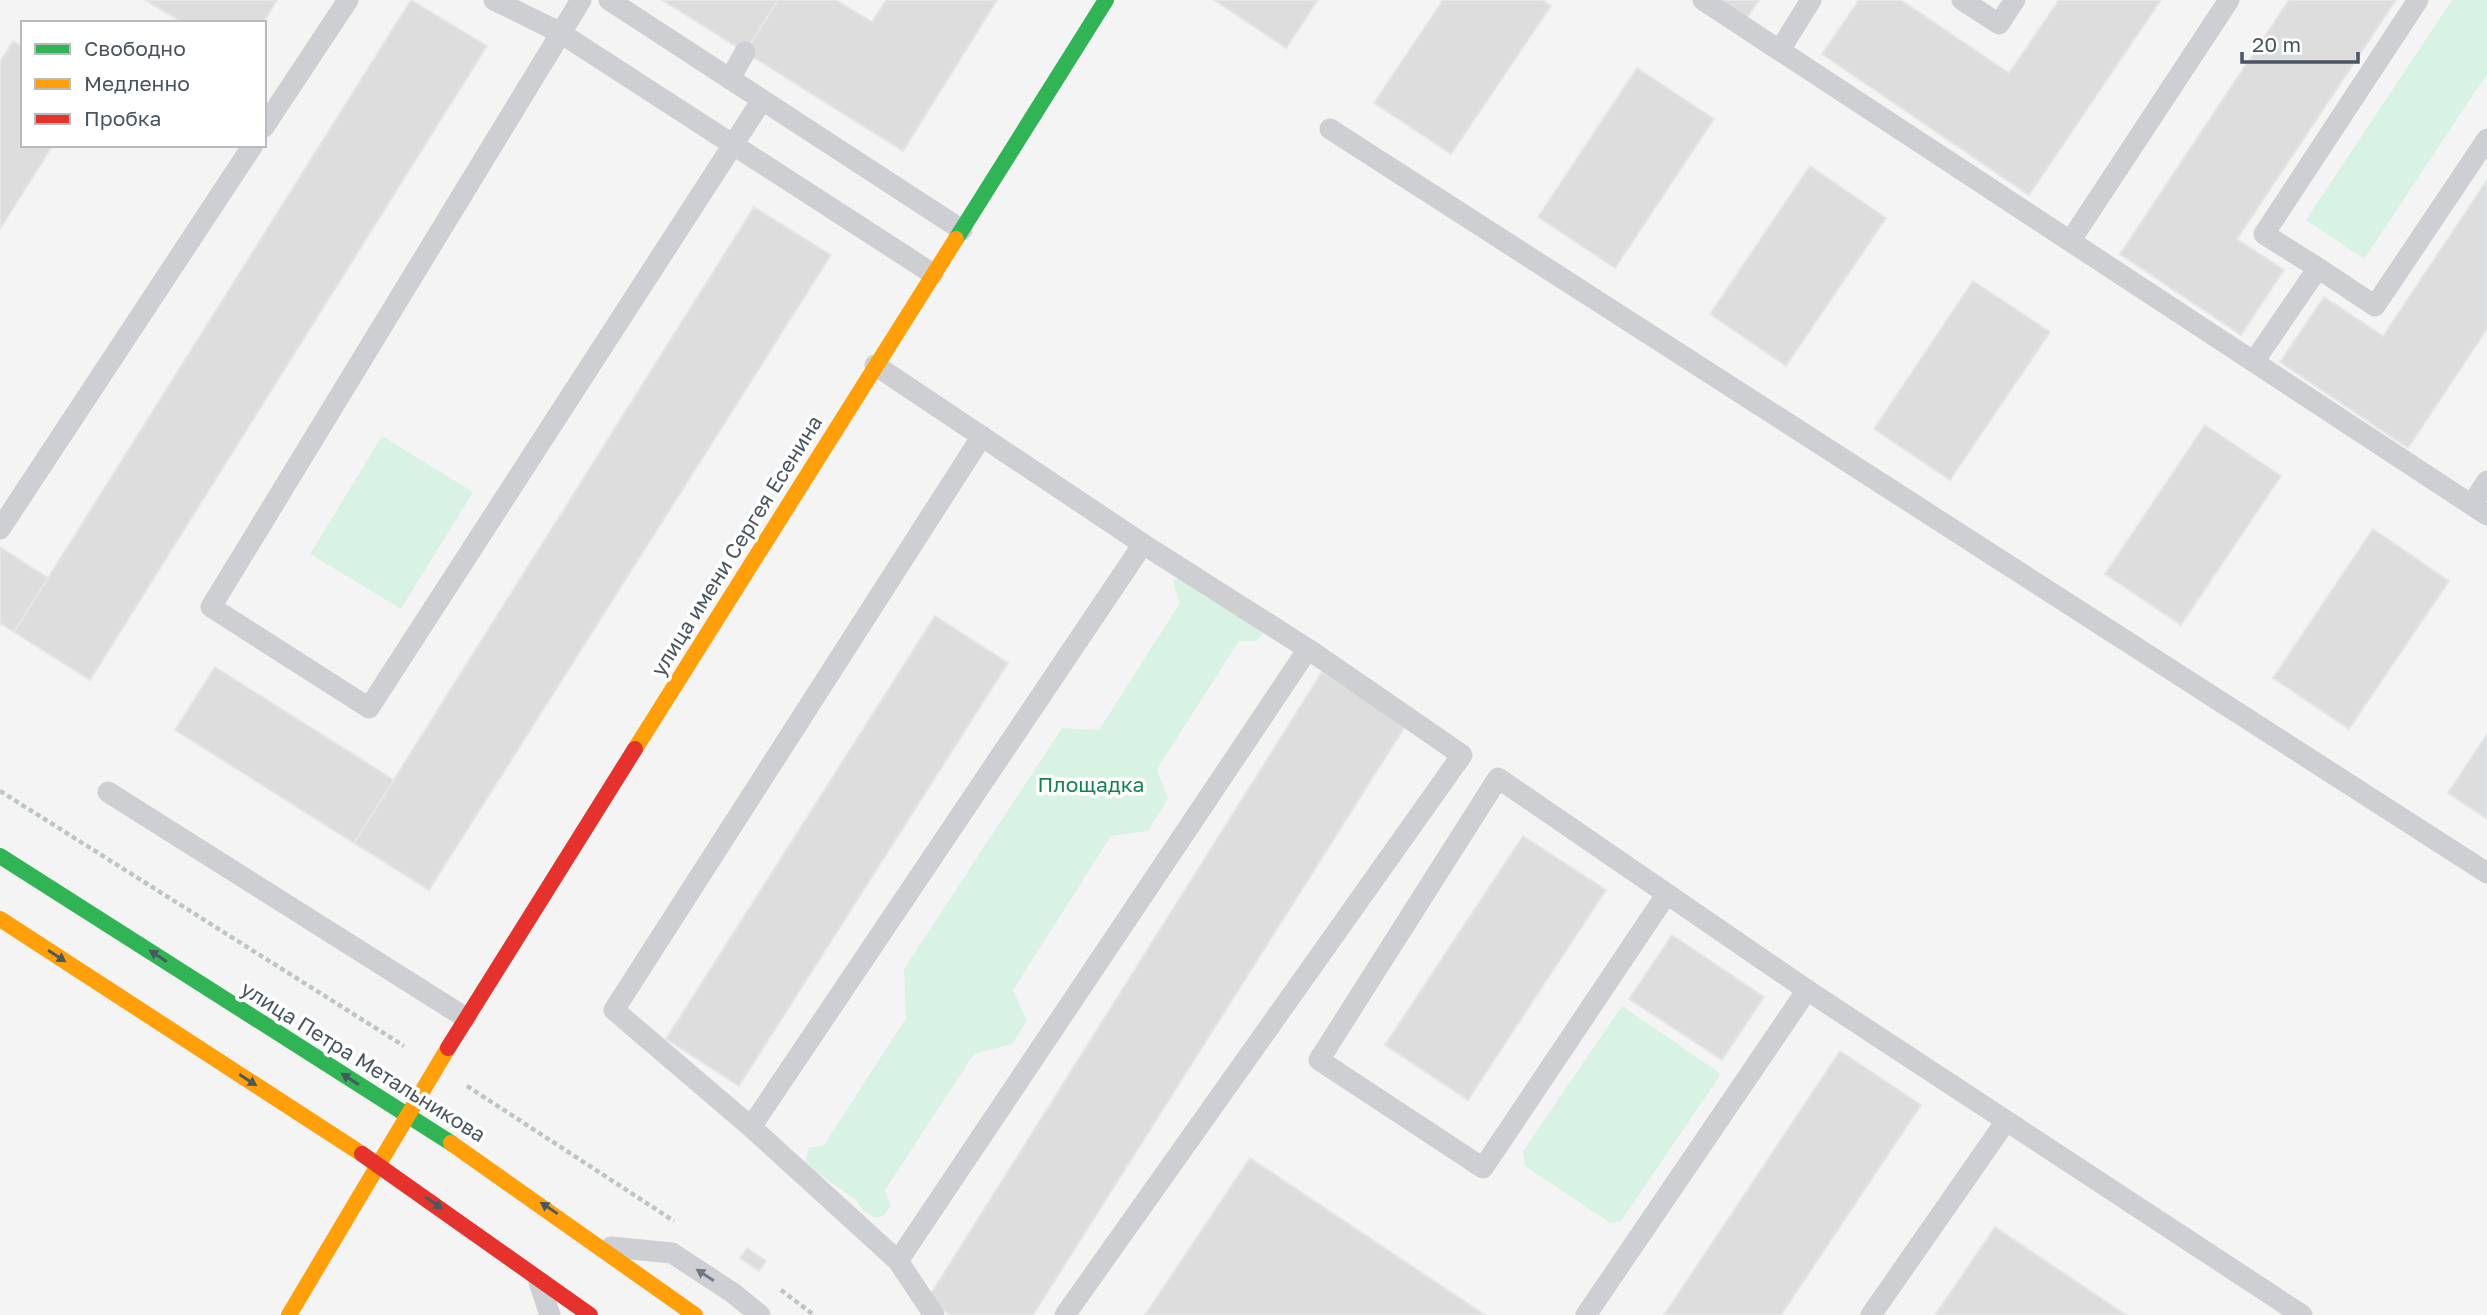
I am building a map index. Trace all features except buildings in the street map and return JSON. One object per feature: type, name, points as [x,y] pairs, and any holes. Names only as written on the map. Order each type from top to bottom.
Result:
[{"type":"street","name":"улица имени Сергея Есенина","points":[[289,1315],[436,1066],[1106,0]]},
{"type":"street","name":"улица Петра Метальникова","points":[[0,856],[407,1115],[605,1247],[695,1315]]},
{"type":"street","points":[[0,919],[378,1164],[590,1315]]},
{"type":"lane","points":[[266,125],[348,0]]},
{"type":"lane","points":[[494,0],[559,32],[933,274]]},
{"type":"lane","points":[[581,0],[559,32],[211,607],[369,708],[762,100]]},
{"type":"lane","points":[[609,0],[962,230]]},
{"type":"lane","points":[[1703,0],[2480,509],[2487,481]]},
{"type":"lane","points":[[1780,50],[1811,0]]},
{"type":"lane","points":[[1962,0],[1999,24],[2015,0]]},
{"type":"lane","points":[[2071,240],[2229,0]]},
{"type":"lane","points":[[2418,0],[2264,234],[2375,306],[2487,139]]},
{"type":"lane","points":[[730,79],[745,52]]},
{"type":"lane","points":[[1330,129],[2487,873]]},
{"type":"lane","points":[[0,529],[252,147]]},
{"type":"lane","points":[[2255,360],[2318,268]]},
{"type":"lane","points":[[875,365],[1143,544],[1307,649],[1462,755],[1065,1315]]},
{"type":"lane","points":[[934,1315],[898,1261],[751,1127],[614,1010],[982,436]]},
{"type":"lane","points":[[751,1127],[1143,544]]},
{"type":"lane","points":[[898,1261],[1307,649]]},
{"type":"lane","points":[[1665,895],[1483,1168],[1320,1060],[1498,778],[1807,990],[2302,1315]]},
{"type":"lane","points":[[108,792],[466,1018]]},
{"type":"lane","points":[[1586,1315],[1807,990]]},
{"type":"lane","points":[[1871,1315],[2006,1121]]},
{"type":"lane","points":[[605,1247],[672,1253],[733,1293],[760,1315]]},
{"type":"lane","points":[[537,1277],[550,1315]]},
{"type":"path","points":[[0,791],[436,1066],[680,1225]]},
{"type":"path","points":[[773,1285],[814,1315]]},
{"type":"green space","points":[[2452,0],[2487,0],[2487,74],[2364,259],[2306,220]]},
{"type":"green space","points":[[382,436],[473,492],[401,609],[310,554]]},
{"type":"green space","name":"Площадка","points":[[1185,575],[1265,630],[1257,641],[1239,641],[1157,769],[1168,799],[1148,831],[1111,836],[1013,990],[1027,1021],[1012,1044],[974,1054],[885,1190],[891,1206],[883,1216],[875,1218],[864,1211],[856,1200],[805,1164],[808,1148],[824,1145],[906,1018],[904,969],[1062,728],[1099,730],[1180,603],[1173,581]]},
{"type":"green space","points":[[1622,1006],[1721,1074],[1621,1221],[1610,1223],[1525,1166],[1523,1151]]},
{"type":"traffic: fast","points":[[956,239],[1106,0]]},
{"type":"traffic: fast","points":[[0,856],[451,1143]]},
{"type":"traffic: slow","points":[[635,749],[956,239]]},
{"type":"traffic: slow","points":[[0,919],[362,1154]]},
{"type":"traffic: slow","points":[[289,1315],[448,1048]]},
{"type":"traffic: slow","points":[[451,1143],[695,1315]]},
{"type":"traffic: jam","points":[[448,1048],[635,749]]},
{"type":"traffic: jam","points":[[362,1154],[590,1315]]}]
